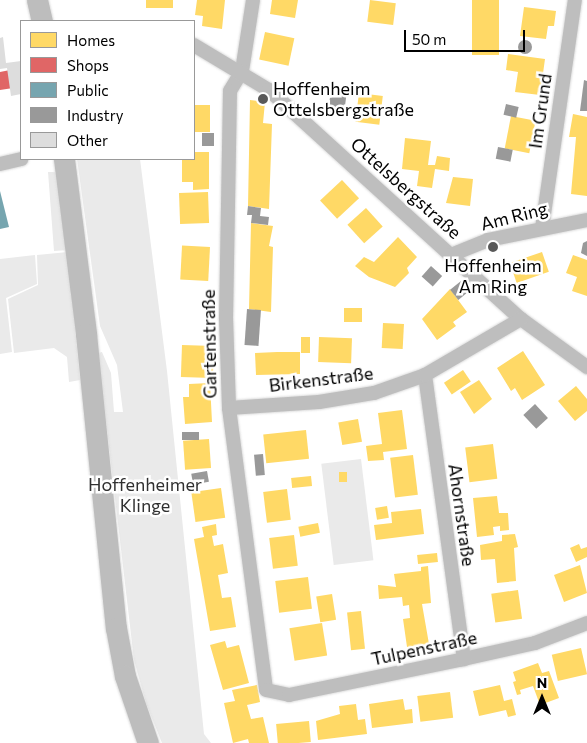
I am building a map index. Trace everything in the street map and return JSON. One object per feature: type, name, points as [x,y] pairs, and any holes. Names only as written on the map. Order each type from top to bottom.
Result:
[{"type":"main road","points":[[37,0],[42,20]]},
{"type":"main road","points":[[64,160],[116,628],[125,676],[148,743]]},
{"type":"street","name":"Gartenstraße","points":[[254,0],[242,71],[230,92],[226,318],[229,408],[266,690]]},
{"type":"street","name":"Im Grund","points":[[542,228],[574,0]]},
{"type":"street","name":"Ottelsbergstraße","points":[[195,46],[242,71],[269,90],[521,318],[587,367]]},
{"type":"street","points":[[0,164],[20,159]]},
{"type":"street","name":"Am Ring","points":[[451,254],[488,240],[587,220]]},
{"type":"street","name":"Birkenstraße","points":[[229,408],[319,402],[374,393],[425,375],[521,318]]},
{"type":"street","name":"Ahornstraße","points":[[425,375],[464,659]]},
{"type":"street","name":"Tulpenstraße","points":[[266,690],[289,695],[464,659],[535,642],[587,623]]},
{"type":"green space","name":"Hoffenheimer Klinge","points":[[77,160],[140,160],[167,371],[204,734],[211,743],[162,743],[146,703],[134,660],[98,353],[102,352],[111,373],[114,412],[123,412],[117,365],[100,326]]},
{"type":"green space","points":[[48,172],[55,172],[60,180],[68,250],[54,251]]},
{"type":"green space","points":[[68,252],[80,380],[69,382],[67,357],[54,348],[14,353],[8,299],[38,285],[37,255]]},
{"type":"green space","points":[[35,255],[37,284],[6,298],[12,352],[0,354],[0,259]]},
{"type":"green space","points":[[361,459],[373,560],[334,565],[321,464]]},
{"type":"building: Homes","points":[[146,0],[173,0],[173,8],[146,8]]},
{"type":"building: Homes","points":[[197,0],[225,0],[222,29],[202,26],[203,16],[195,15]]},
{"type":"building: Homes","points":[[272,0],[298,0],[295,18],[270,14]]},
{"type":"building: Homes","points":[[370,0],[396,3],[393,25],[367,22]]},
{"type":"building: Homes","points":[[472,0],[499,0],[499,55],[472,55]]},
{"type":"building: Homes","points":[[524,7],[556,11],[554,26],[548,26],[546,39],[520,36]]},
{"type":"building: Homes","points":[[265,32],[294,38],[289,66],[259,59]]},
{"type":"building: Homes","points":[[508,54],[545,59],[540,95],[515,92],[518,72],[506,70]]},
{"type":"building: Homes","points":[[359,93],[383,96],[379,125],[355,122]]},
{"type":"building: Homes","points":[[250,100],[265,102],[263,123],[272,124],[269,209],[248,206]]},
{"type":"building: Homes","points":[[195,105],[210,105],[210,132],[195,132]]},
{"type":"building: Homes","points":[[573,114],[587,117],[587,196],[571,194],[576,137],[569,137]]},
{"type":"building: Homes","points":[[511,116],[536,121],[529,153],[505,148]]},
{"type":"building: Homes","points":[[405,138],[431,141],[428,165],[435,165],[437,156],[450,158],[449,171],[435,169],[432,188],[417,186],[419,171],[402,169]]},
{"type":"building: Homes","points":[[195,152],[209,152],[209,189],[193,190],[193,182],[182,182],[182,160],[195,160]]},
{"type":"building: Homes","points":[[453,177],[473,179],[470,206],[446,203]]},
{"type":"building: Homes","points":[[342,180],[359,198],[337,219],[320,200]]},
{"type":"building: Homes","points":[[208,192],[209,223],[180,224],[179,193]]},
{"type":"building: Homes","points":[[366,208],[383,227],[364,243],[347,225]]},
{"type":"building: Homes","points":[[251,223],[273,226],[269,246],[273,247],[271,312],[249,309]]},
{"type":"building: Homes","points":[[398,237],[417,257],[407,268],[409,273],[395,287],[369,277],[355,266],[364,257],[374,262]]},
{"type":"building: Homes","points":[[182,246],[210,247],[208,281],[180,279]]},
{"type":"building: Homes","points":[[542,252],[549,272],[517,283],[510,263]]},
{"type":"building: Homes","points":[[573,255],[587,260],[587,296],[572,291],[577,277],[566,273]]},
{"type":"building: Homes","points":[[450,289],[467,312],[453,322],[456,326],[437,340],[422,319]]},
{"type":"building: Homes","points":[[344,308],[362,308],[362,322],[344,322]]},
{"type":"building: Homes","points":[[383,323],[404,324],[403,349],[382,348]]},
{"type":"building: Homes","points":[[301,337],[310,337],[310,353],[301,353]]},
{"type":"building: Homes","points":[[319,337],[352,338],[351,363],[318,362]]},
{"type":"building: Homes","points":[[182,345],[214,346],[213,378],[181,377]]},
{"type":"building: Homes","points":[[523,351],[545,385],[522,400],[515,388],[511,391],[497,368]]},
{"type":"building: Homes","points":[[300,352],[300,374],[256,375],[255,353]]},
{"type":"building: Homes","points":[[463,370],[471,382],[452,394],[444,383]]},
{"type":"building: Homes","points":[[479,380],[492,399],[474,414],[460,392]]},
{"type":"building: Homes","points":[[210,383],[212,422],[185,424],[183,397],[189,397],[189,384]]},
{"type":"building: Homes","points":[[576,386],[587,399],[587,411],[575,421],[558,401]]},
{"type":"building: Homes","points":[[402,410],[407,449],[383,452],[384,460],[368,461],[366,446],[382,444],[378,413]]},
{"type":"building: Homes","points":[[358,419],[362,442],[342,445],[338,422]]},
{"type":"building: Homes","points":[[306,430],[309,459],[266,463],[263,434]]},
{"type":"building: Homes","points":[[209,439],[211,468],[185,470],[183,441]]},
{"type":"building: Homes","points":[[493,444],[497,479],[469,482],[465,447]]},
{"type":"building: Homes","points":[[413,455],[418,495],[395,498],[390,458]]},
{"type":"building: Homes","points":[[339,472],[347,472],[347,482],[339,482]]},
{"type":"building: Homes","points":[[311,476],[312,486],[292,488],[291,478]]},
{"type":"building: Homes","points":[[221,488],[225,518],[195,522],[191,492]]},
{"type":"building: Homes","points":[[287,489],[291,520],[267,523],[263,492]]},
{"type":"building: Homes","points":[[497,496],[499,513],[508,513],[509,530],[500,531],[500,526],[493,527],[494,535],[477,537],[473,498]]},
{"type":"building: Homes","points":[[387,506],[389,518],[377,520],[375,508]]},
{"type":"building: Homes","points":[[421,509],[424,534],[376,540],[374,525],[392,523],[391,512]]},
{"type":"building: Homes","points":[[318,523],[320,533],[300,537],[298,527]]},
{"type":"building: Homes","points":[[216,524],[217,535],[212,536],[214,546],[223,544],[228,573],[218,575],[222,598],[231,597],[236,627],[210,631],[194,539],[204,537],[202,527]]},
{"type":"building: Homes","points":[[515,534],[518,547],[514,548],[516,581],[497,583],[495,559],[481,560],[480,545],[502,541],[502,535]]},
{"type":"building: Homes","points":[[294,535],[298,566],[273,569],[269,538]]},
{"type":"building: Homes","points":[[579,544],[581,549],[587,547],[587,557],[576,562],[570,548]]},
{"type":"building: Homes","points":[[437,553],[438,562],[418,564],[417,555]]},
{"type":"building: Homes","points":[[580,565],[587,593],[564,602],[554,575]]},
{"type":"building: Homes","points":[[428,566],[431,603],[422,604],[429,644],[407,647],[403,619],[410,618],[409,605],[403,606],[402,597],[379,599],[378,585],[396,587],[394,574],[421,571],[421,567]]},
{"type":"building: Homes","points":[[308,577],[312,609],[279,613],[275,581]]},
{"type":"building: Homes","points":[[518,590],[522,619],[495,622],[491,594]]},
{"type":"building: Homes","points":[[332,594],[336,620],[320,622],[316,597]]},
{"type":"building: Homes","points":[[361,611],[365,649],[351,650],[347,612]]},
{"type":"building: Homes","points":[[322,623],[327,656],[295,661],[289,628]]},
{"type":"building: Homes","points":[[225,641],[227,648],[239,645],[249,683],[223,690],[210,645]]},
{"type":"building: Homes","points":[[581,648],[587,674],[558,681],[552,655]]},
{"type":"building: Homes","points":[[538,663],[542,673],[549,671],[559,698],[540,705],[533,686],[520,690],[521,694],[517,695],[513,682],[516,681],[513,672]]},
{"type":"building: Homes","points":[[257,685],[260,702],[247,705],[251,719],[263,717],[269,743],[249,743],[248,739],[233,743],[224,703],[235,701],[232,690]]},
{"type":"building: Homes","points":[[500,685],[504,701],[512,699],[516,715],[508,717],[506,710],[479,716],[473,691]]},
{"type":"building: Homes","points":[[450,692],[453,718],[420,722],[417,696]]},
{"type":"building: Homes","points":[[403,699],[405,710],[412,709],[413,723],[372,728],[369,704]]},
{"type":"building: Homes","points":[[356,704],[358,720],[365,719],[367,734],[318,740],[316,721],[340,714],[339,706]]},
{"type":"building: Homes","points":[[309,721],[311,742],[278,743],[276,724]]},
{"type":"building: Shops","points":[[10,70],[13,88],[0,90],[0,72]]},
{"type":"building: Public","points":[[0,191],[9,227],[0,229]]},
{"type":"building: Industry","points":[[522,40],[528,40],[532,47],[528,54],[522,54],[518,50],[518,44]]},
{"type":"building: Industry","points":[[584,80],[587,81],[587,111],[580,111]]},
{"type":"building: Industry","points":[[331,89],[347,91],[344,114],[328,112]]},
{"type":"building: Industry","points":[[506,104],[519,107],[516,118],[504,115]]},
{"type":"building: Industry","points":[[202,133],[214,133],[214,146],[202,146]]},
{"type":"building: Industry","points":[[498,147],[513,150],[510,162],[496,159]]},
{"type":"building: Industry","points":[[248,206],[261,208],[260,216],[269,217],[268,225],[251,223],[252,215],[247,215]]},
{"type":"building: Industry","points":[[587,241],[587,256],[581,253],[583,243]]},
{"type":"building: Industry","points":[[431,266],[442,276],[433,286],[422,276]]},
{"type":"building: Industry","points":[[461,281],[469,291],[458,300],[450,290]]},
{"type":"building: Industry","points":[[247,309],[261,310],[258,346],[244,345]]},
{"type":"building: Industry","points":[[535,404],[548,418],[536,429],[523,415]]},
{"type":"building: Industry","points":[[182,432],[199,432],[199,440],[182,440]]},
{"type":"building: Industry","points":[[263,454],[265,475],[256,476],[254,455]]},
{"type":"building: Industry","points":[[207,471],[209,482],[193,485],[191,474]]},
{"type":"building: Other","points":[[3,37],[6,63],[20,61],[20,94],[11,96],[7,68],[0,69],[0,38]]},
{"type":"place","name":"Hoffenheim Ottelsbergstraße","points":[[263,99]]},
{"type":"place","name":"Hoffenheim Am Ring","points":[[493,247]]}]
